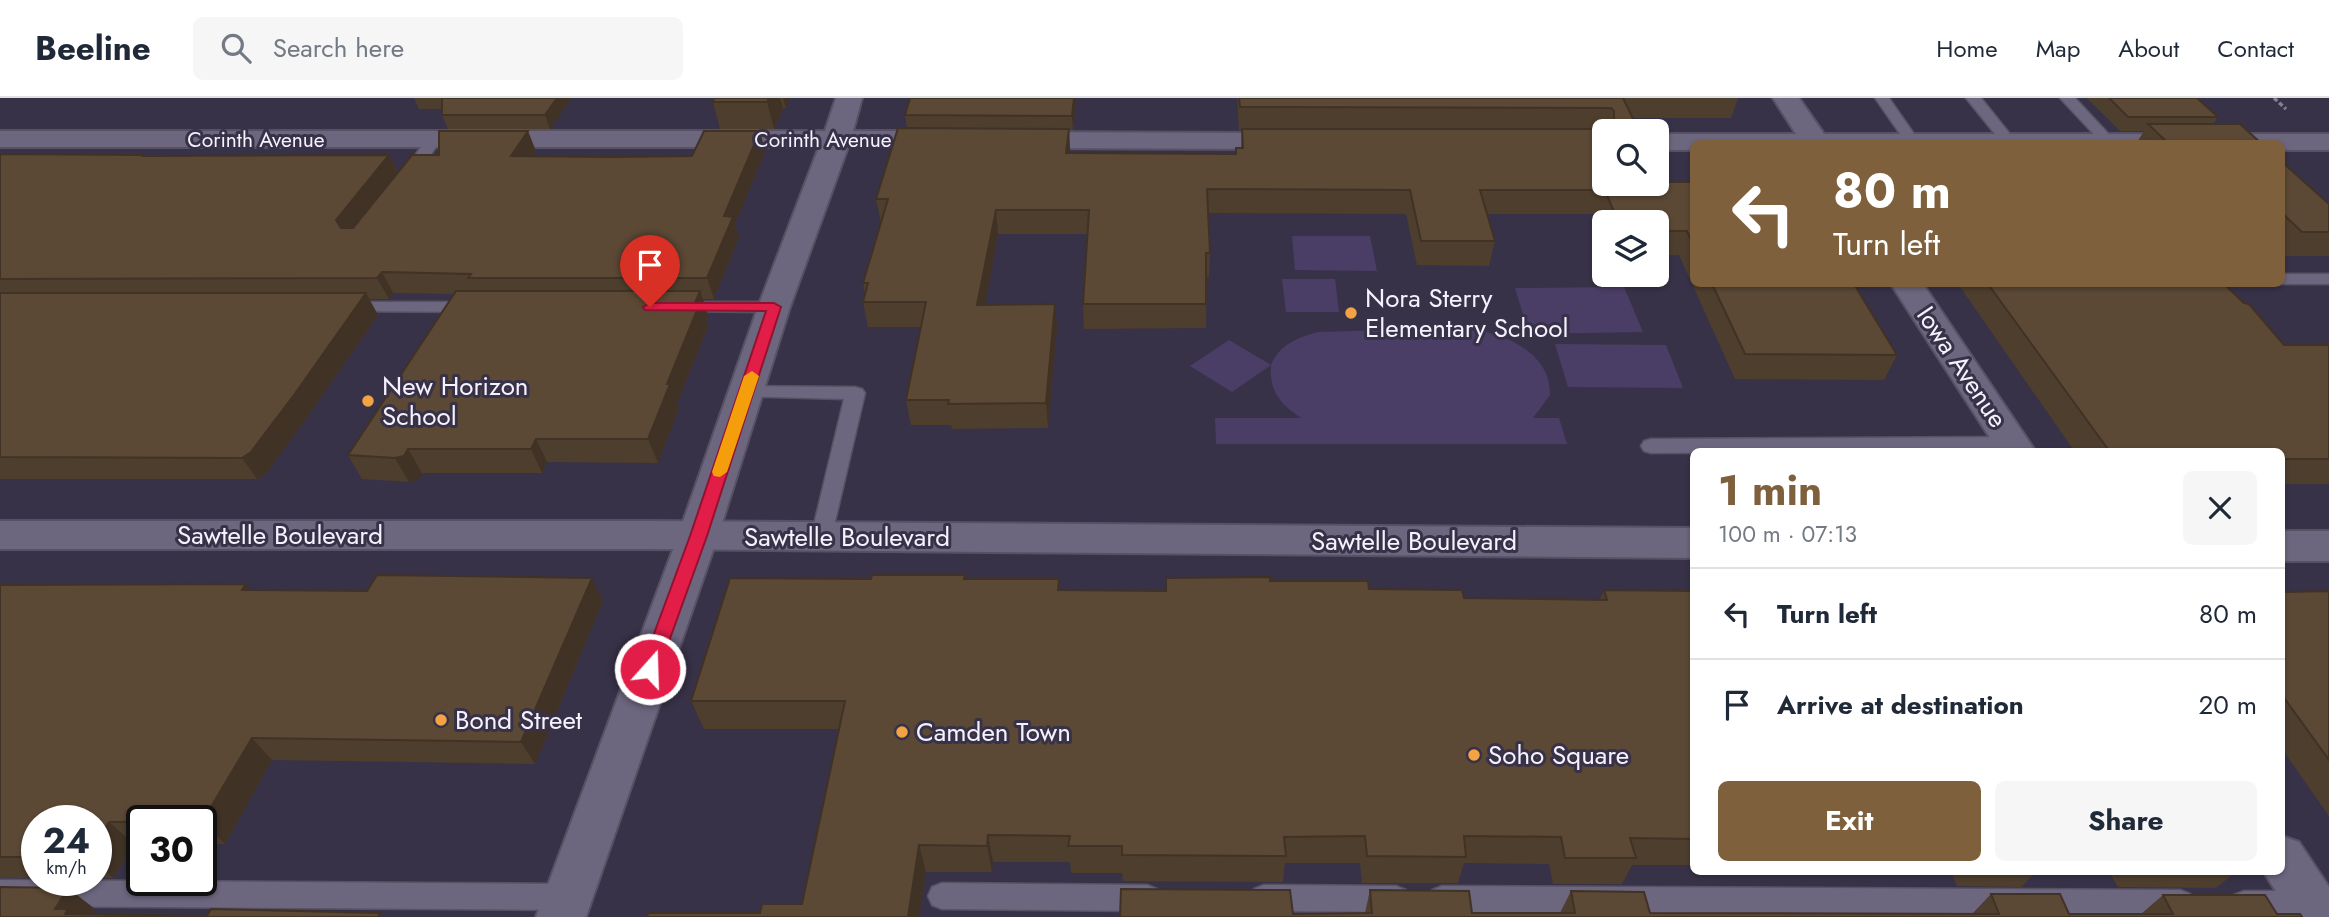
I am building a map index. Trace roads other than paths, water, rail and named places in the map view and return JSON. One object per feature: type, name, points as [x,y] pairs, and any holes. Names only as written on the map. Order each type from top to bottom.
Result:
[{"type":"street","points":[[564,907],[698,536],[774,307],[849,98]]},
{"type":"street","points":[[1786,98],[1815,140]]},
{"type":"street","name":"Corinth Avenue","points":[[0,139],[1316,141]]},
{"type":"street","points":[[1669,142],[1690,142]]},
{"type":"street","points":[[2285,143],[2329,142]]},
{"type":"street","name":"Iowa Avenue","points":[[1909,287],[2015,448]]},
{"type":"street","name":"Sawtelle Boulevard","points":[[0,535],[1690,542]]},
{"type":"street","points":[[2285,546],[2329,546]]},
{"type":"street","points":[[2285,862],[2320,908]]},
{"type":"lane","points":[[1882,98],[1912,140]]},
{"type":"lane","points":[[1973,98],[2008,140]]},
{"type":"lane","points":[[2067,98],[2108,140]]},
{"type":"lane","points":[[399,190],[432,141]]},
{"type":"lane","points":[[2285,279],[2329,279]]},
{"type":"lane","points":[[331,307],[496,307]]},
{"type":"lane","points":[[662,307],[774,307]]},
{"type":"lane","points":[[746,392],[855,393],[822,537]]},
{"type":"lane","points":[[1651,446],[2015,448]]},
{"type":"lane","points":[[0,893],[564,907]]},
{"type":"lane","points":[[942,896],[1180,898]]},
{"type":"lane","points":[[1235,898],[2320,908]]},
{"type":"place","name":"Nora Sterry Elementary School","points":[[1351,313]]},
{"type":"place","name":"New Horizon School","points":[[368,401]]},
{"type":"place","name":"Bond Street","points":[[441,720]]},
{"type":"place","name":"Camden Town","points":[[902,732]]},
{"type":"place","name":"Soho Square","points":[[1474,755]]}]
